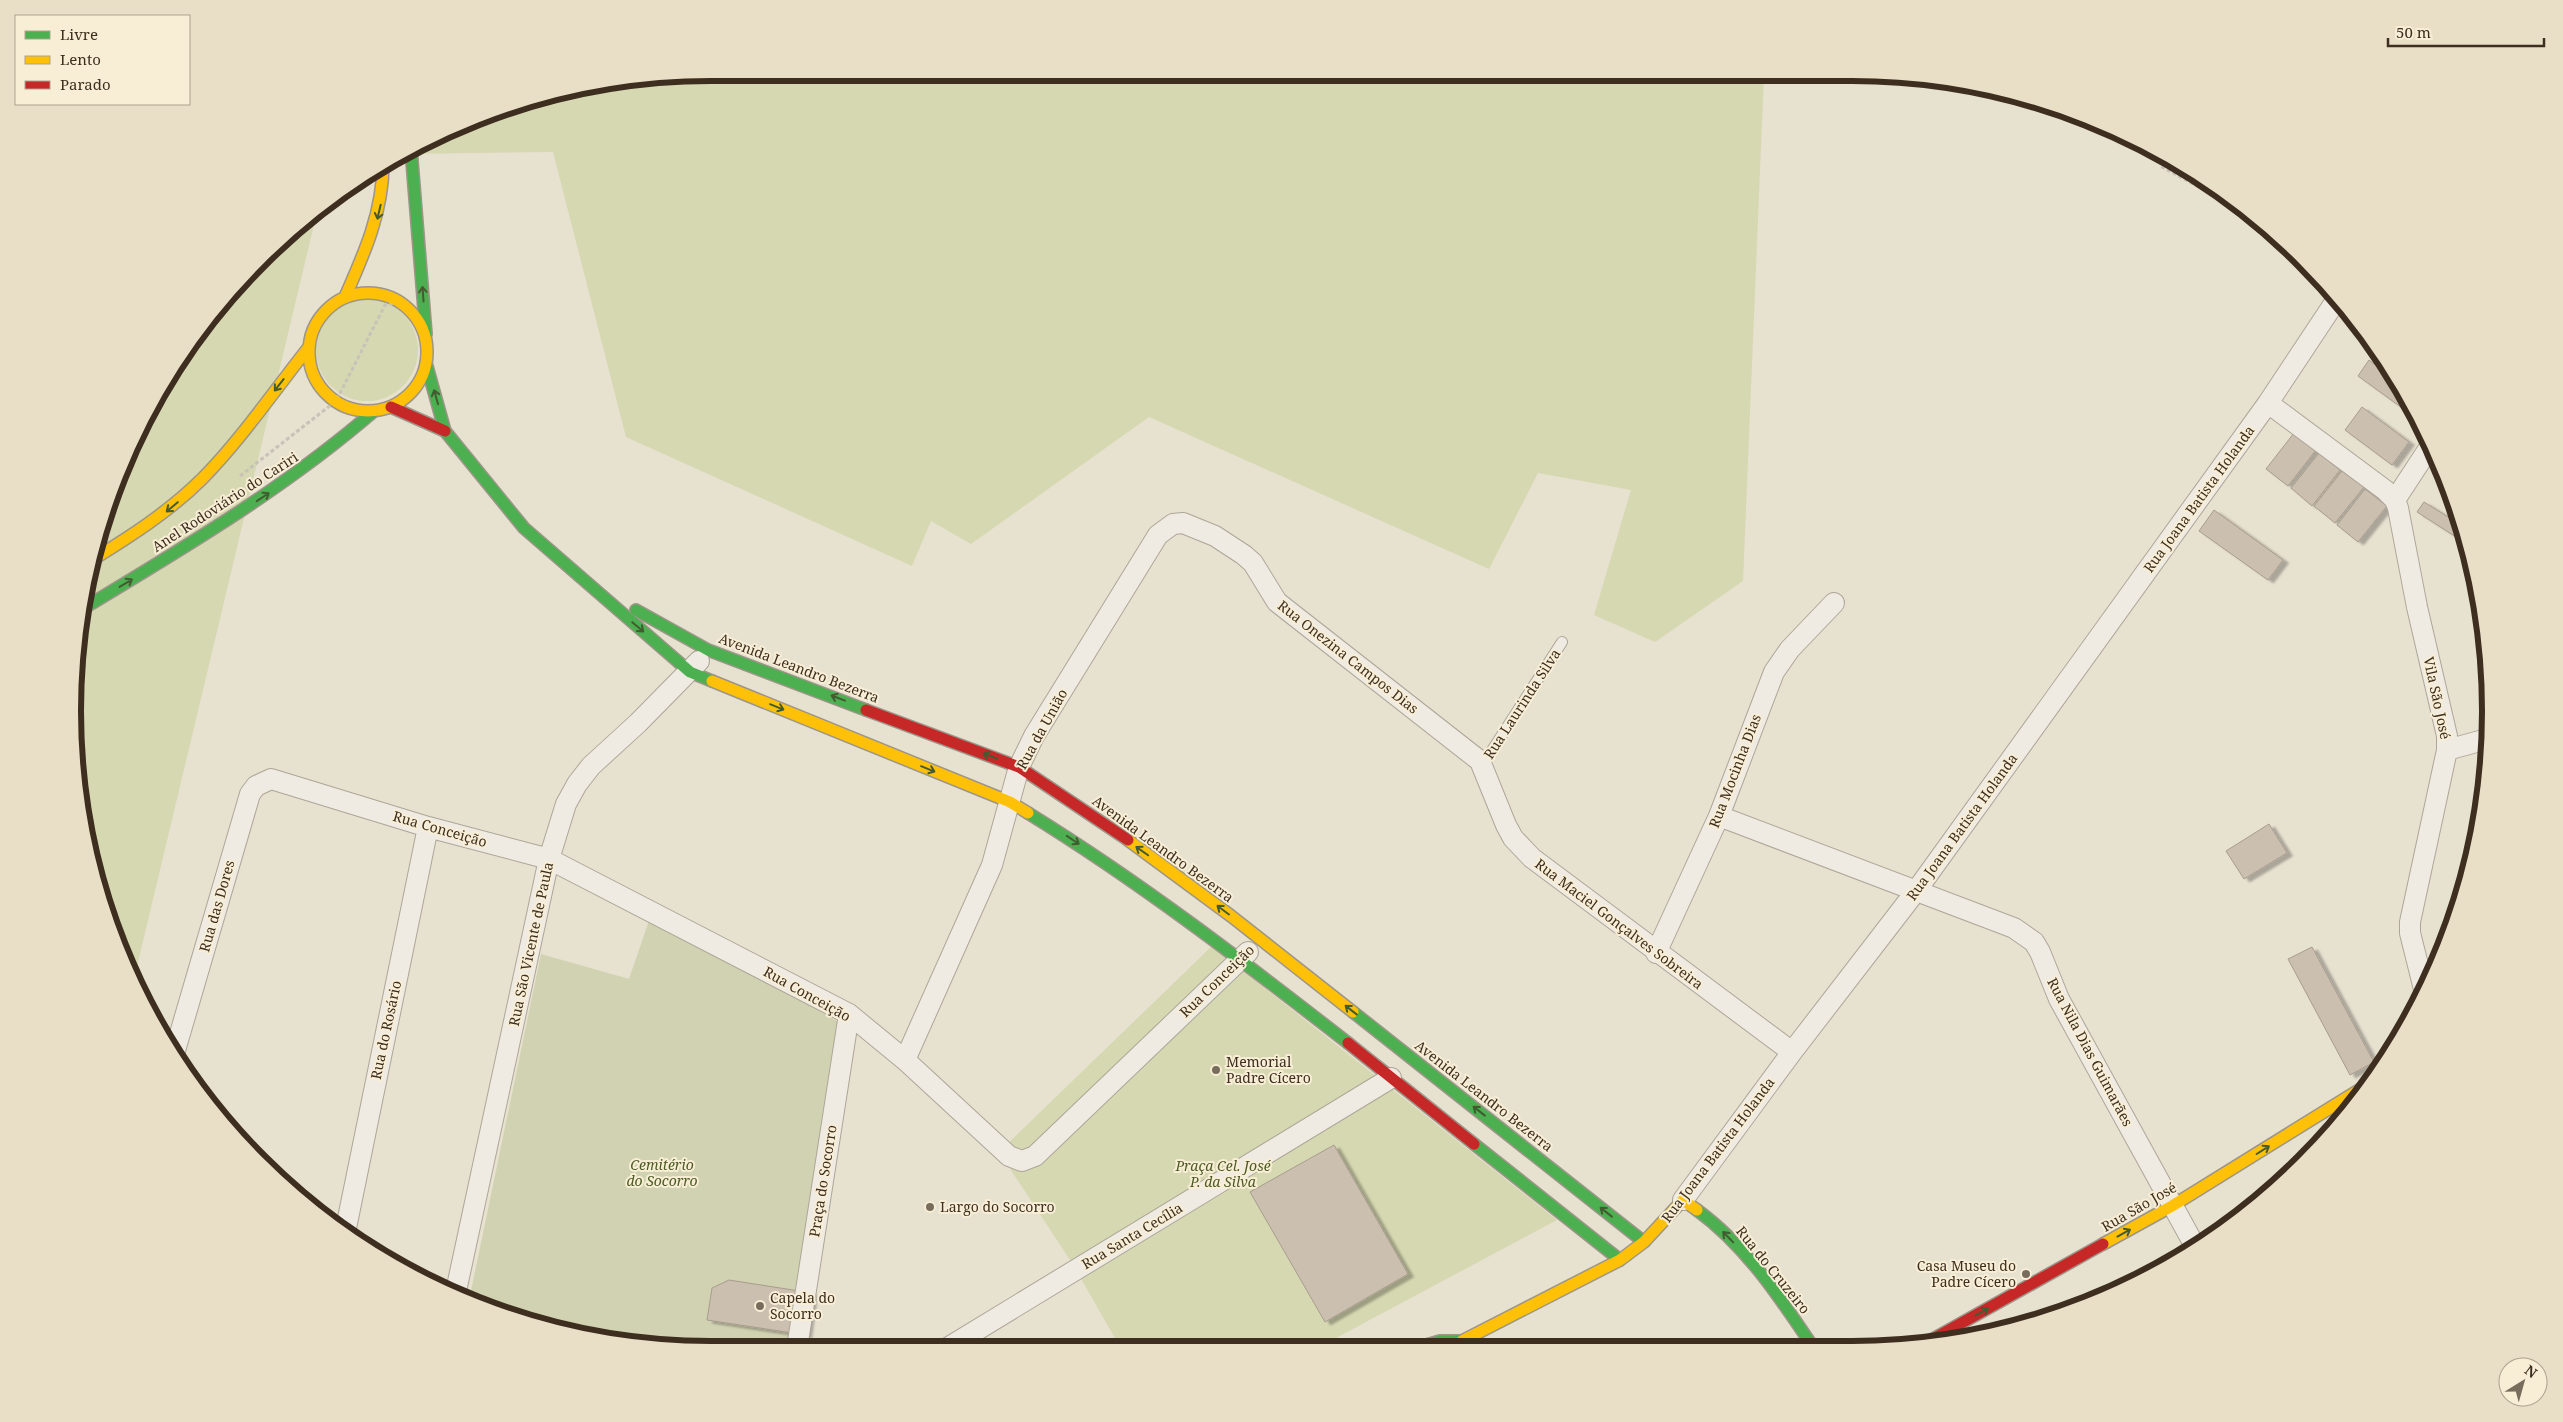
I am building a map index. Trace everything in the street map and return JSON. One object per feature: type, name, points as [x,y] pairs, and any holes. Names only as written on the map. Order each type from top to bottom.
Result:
[{"type":"street","points":[[413,157],[427,343],[426,363],[420,381],[408,396],[391,407],[374,411],[361,411],[336,401],[315,378],[310,363],[309,346],[319,319],[330,306],[345,297],[373,293],[387,296],[400,302],[417,320],[427,343]]},
{"type":"street","points":[[345,297],[376,223],[380,206],[382,174]]},
{"type":"street","name":"Rua Joana Batista Holanda","points":[[1644,1242],[1683,1200],[1792,1052],[1916,891],[2268,403],[2333,305]]},
{"type":"street","name":"Anel Rodoviário do Cariri","points":[[102,554],[160,517],[187,494],[209,471],[309,346]]},
{"type":"street","points":[[426,363],[445,431]]},
{"type":"street","points":[[2268,403],[2385,490],[2395,500],[2426,452]]},
{"type":"street","points":[[391,407],[445,431]]},
{"type":"street","name":"Anel Rodoviário do Cariri","points":[[91,604],[241,512],[323,455],[374,411]]},
{"type":"street","name":"Avenida Leandro Bezerra","points":[[445,431],[524,528],[690,672],[1010,802],[1059,831],[1164,902],[1241,959],[1620,1260]]},
{"type":"street","name":"Vila São José","points":[[2395,500],[2417,607],[2446,728],[2447,750],[2410,922],[2410,933],[2422,980]]},
{"type":"street","name":"Rua da União","points":[[905,1060],[992,865],[1019,767],[1034,736],[1158,535],[1173,524],[1183,523],[1197,527]]},
{"type":"street","name":"Rua Onezina Campos Dias","points":[[1197,527],[1244,555],[1253,563],[1277,602],[1475,756],[1482,766]]},
{"type":"street","name":"Avenida Leandro Bezerra","points":[[574,573],[708,650],[1019,767],[1174,874],[1260,938],[1644,1242]]},
{"type":"street","name":"Rua Mocinha Dias","points":[[1656,952],[1719,816],[1774,672],[1790,649],[1834,603]]},
{"type":"street","name":"Rua São Vicente de Paula","points":[[457,1287],[550,859],[566,804],[577,784],[591,766],[690,672],[708,650]]},
{"type":"street","points":[[2447,750],[2481,741]]},
{"type":"street","name":"Rua Maciel Gonçalves Sobreira","points":[[1482,766],[1506,825],[1521,848],[1656,952],[1792,1052]]},
{"type":"street","name":"Rua das Dores","points":[[177,1044],[250,794],[262,782],[271,778],[281,780]]},
{"type":"street","name":"Rua Conceição","points":[[281,780],[428,827],[550,859],[849,1014],[905,1060],[1009,1156],[1022,1161],[1041,1151],[1241,959],[1260,938]]},
{"type":"street","name":"Rua Nila Dias Guimarães","points":[[1719,816],[2014,928],[2034,942],[2059,999],[2192,1241]]},
{"type":"street","name":"Rua do Rosário","points":[[347,1224],[428,827]]},
{"type":"street","name":"Praça do Socorro","points":[[798,1341],[849,1014]]},
{"type":"street","name":"Rua Santa Cecília","points":[[959,1341],[1391,1078]]},
{"type":"street","name":"Rua São José","points":[[1942,1334],[2172,1206],[2351,1095]]},
{"type":"street","name":"Rua do Cruzeiro","points":[[1683,1200],[1710,1220],[1746,1256],[1810,1341]]},
{"type":"street","points":[[1464,1341],[1620,1260],[1644,1242]]},
{"type":"street","points":[[1476,1335],[1479,1341]]},
{"type":"lane","name":"Rua Laurinda Silva","points":[[1482,766],[1562,642]]},
{"type":"path","points":[[2161,163],[2160,166],[2210,193]]},
{"type":"green space","points":[[711,81],[1764,81],[1743,581],[1655,642],[1594,615],[1631,490],[1538,473],[1489,569],[1149,417],[971,544],[931,521],[912,566],[626,437],[553,152],[418,154],[470,129],[548,103],[588,93],[670,83]]},
{"type":"green space","points":[[315,222],[136,969],[115,913],[103,874],[93,834],[87,793],[81,711],[87,629],[93,588],[103,548],[129,470],[146,432],[187,361],[238,296],[266,266]]},
{"type":"green space","points":[[367,299],[387,303],[403,314],[414,330],[418,350],[414,370],[403,386],[387,397],[367,401],[347,397],[331,386],[320,370],[316,350],[320,330],[331,314],[347,303]]},
{"type":"green space","name":"Cemitério do Socorro","points":[[652,912],[847,1027],[805,1341],[711,1341],[629,1335],[588,1329],[548,1319],[471,1293],[541,954],[629,979]]},
{"type":"green space","name":"Praça Cel. José P. da Silva","points":[[1212,946],[1557,1220],[1330,1341],[1117,1341],[1072,1263],[999,1152]]},
{"type":"building","points":[[2369,360],[2381,369],[2405,410],[2358,376]]},
{"type":"building","points":[[2362,407],[2409,442],[2392,465],[2345,430]]},
{"type":"building","points":[[2294,433],[2316,450],[2288,486],[2266,469]]},
{"type":"building","points":[[2319,453],[2340,470],[2312,506],[2291,488]]},
{"type":"building","points":[[2342,471],[2364,487],[2335,523],[2314,506]]},
{"type":"building","points":[[2365,489],[2387,506],[2358,542],[2337,525]]},
{"type":"building","points":[[2424,502],[2451,519],[2456,537],[2417,512]]},
{"type":"building","points":[[2214,510],[2283,560],[2268,580],[2199,531]]},
{"type":"building","points":[[2269,824],[2287,853],[2244,879],[2226,851]]},
{"type":"building","points":[[2312,947],[2374,1062],[2350,1075],[2288,959]]},
{"type":"building","points":[[1334,1145],[1408,1274],[1325,1322],[1250,1192]]},
{"type":"building","name":"Capela do Socorro","points":[[729,1280],[812,1293],[806,1335],[707,1320],[712,1288]]},
{"type":"traffic: fast","points":[[412,157],[426,334]]},
{"type":"traffic: fast","points":[[426,363],[445,431],[524,528],[690,672],[712,681]]},
{"type":"traffic: fast","points":[[91,604],[234,516],[305,466],[374,411]]},
{"type":"traffic: fast","points":[[636,610],[708,650],[866,710]]},
{"type":"traffic: fast","points":[[1028,813],[1070,839],[1151,895],[1231,953],[1348,1043]]},
{"type":"traffic: fast","points":[[1353,1012],[1644,1242]]},
{"type":"traffic: fast","points":[[1474,1144],[1620,1260]]},
{"type":"traffic: fast","points":[[1697,1210],[1731,1239],[1746,1255],[1774,1290],[1809,1341]]},
{"type":"traffic: fast","points":[[1440,1341],[1462,1341]]},
{"type":"traffic: slow","points":[[345,297],[365,249],[376,216],[382,174]]},
{"type":"traffic: slow","points":[[368,293],[391,298],[410,310],[422,329],[427,352],[422,375],[410,394],[391,406],[368,411],[345,406],[326,394],[314,375],[309,352],[314,329],[326,310],[345,298],[368,293]]},
{"type":"traffic: slow","points":[[102,554],[164,512],[203,478],[244,431],[309,347]]},
{"type":"traffic: slow","points":[[712,681],[1010,802],[1028,813]]},
{"type":"traffic: slow","points":[[1128,840],[1231,916],[1353,1012]]},
{"type":"traffic: slow","points":[[2103,1244],[2172,1206],[2351,1095]]},
{"type":"traffic: slow","points":[[1462,1341],[1620,1260],[1644,1242],[1683,1200],[1697,1210]]},
{"type":"traffic: jam","points":[[391,407],[445,431]]},
{"type":"traffic: jam","points":[[866,710],[1019,767],[1128,840]]},
{"type":"traffic: jam","points":[[1348,1043],[1474,1144]]},
{"type":"traffic: jam","points":[[1942,1334],[2103,1244]]},
{"type":"place","name":"Memorial Padre Cícero","points":[[1216,1070]]},
{"type":"place","name":"Largo do Socorro","points":[[930,1207]]},
{"type":"place","name":"Casa Museu do Padre Cícero","points":[[2026,1274]]},
{"type":"place","name":"Capela do Socorro","points":[[760,1306]]}]
